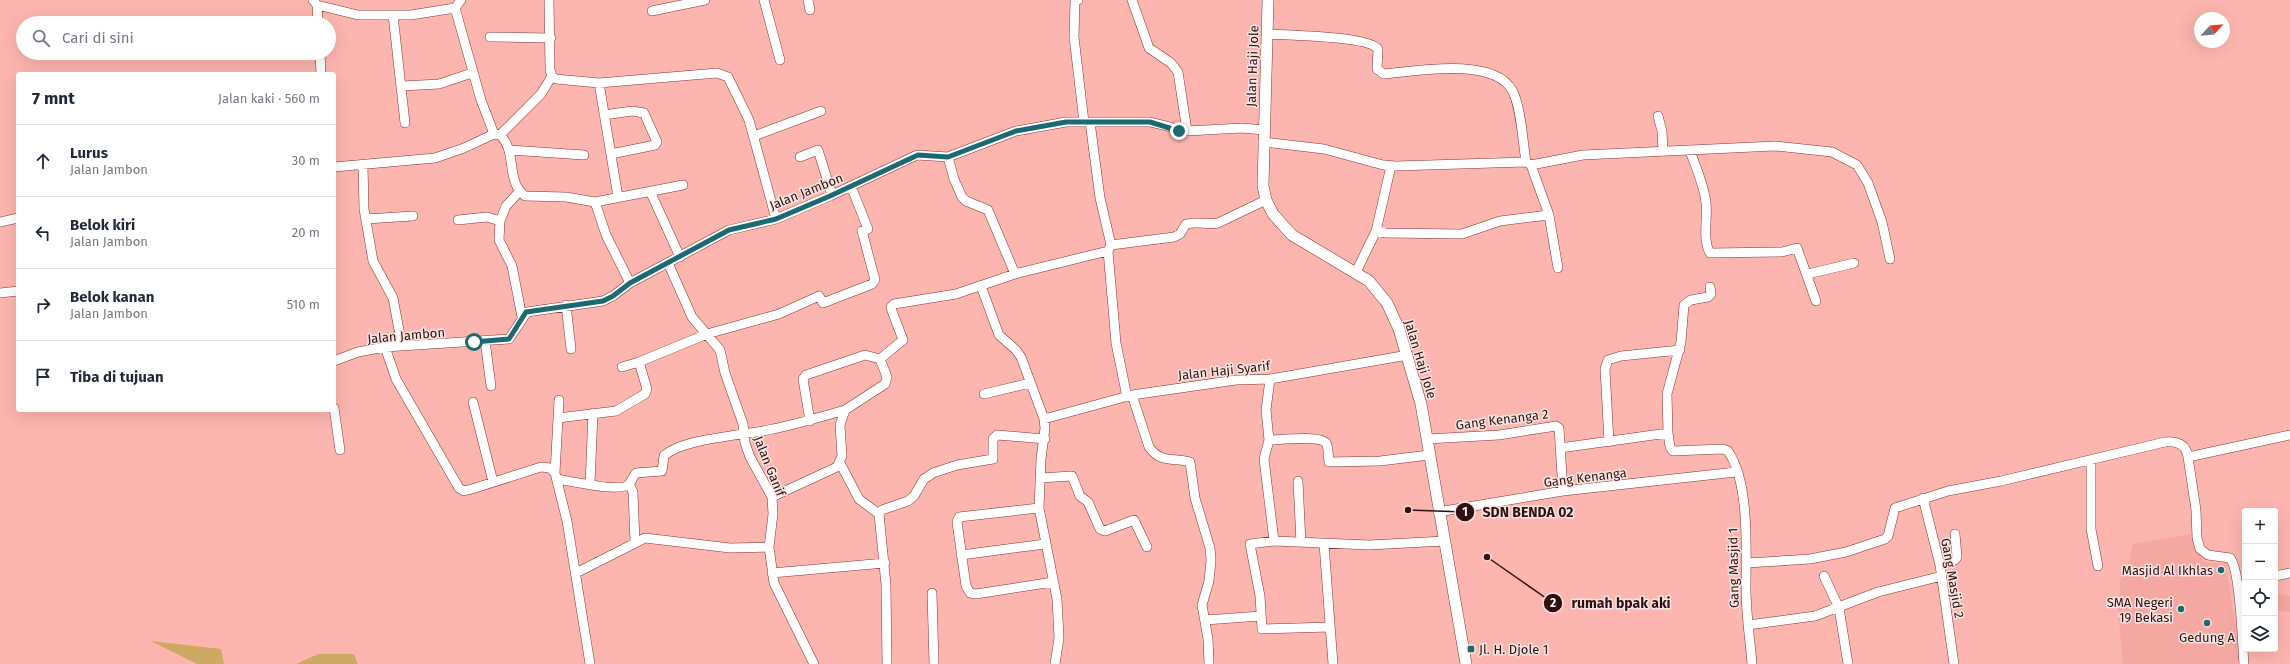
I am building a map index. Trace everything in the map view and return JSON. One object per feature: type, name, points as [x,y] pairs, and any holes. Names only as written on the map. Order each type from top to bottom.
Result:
[{"type":"main road","name":"Jalan Haji Jole","points":[[1268,0],[1263,142],[1263,186],[1266,200],[1278,222],[1292,235],[1356,272],[1378,290],[1387,303],[1408,355],[1421,404],[1438,512],[1445,541],[1466,664]]},
{"type":"street","points":[[317,16],[315,3],[358,15],[411,15],[455,8],[461,0]]},
{"type":"street","points":[[336,168],[435,158],[497,134],[537,98],[552,76],[549,0]]},
{"type":"street","points":[[652,11],[678,3],[705,0]]},
{"type":"street","points":[[764,0],[780,60]]},
{"type":"street","points":[[808,0],[810,10]]},
{"type":"street","points":[[1078,0],[1075,2],[1074,37],[1087,122],[1110,248],[1115,336],[1129,396],[1149,447],[1154,454],[1168,460],[1183,460],[1190,462],[1193,468],[1195,498],[1210,548],[1211,560],[1210,581],[1202,605],[1205,620],[1209,664]]},
{"type":"street","points":[[1132,0],[1149,48],[1171,63],[1178,72],[1188,131]]},
{"type":"street","points":[[455,8],[472,72],[497,134],[510,150],[513,181],[519,192],[525,196],[566,197],[595,202],[683,185]]},
{"type":"street","points":[[393,15],[405,122]]},
{"type":"street","points":[[1267,34],[1315,36],[1369,42],[1378,49],[1377,70],[1384,74],[1450,69],[1488,73],[1506,82],[1516,97],[1529,163],[1549,215],[1558,268]]},
{"type":"street","points":[[490,37],[550,38]]},
{"type":"street","points":[[320,60],[321,72]]},
{"type":"street","points":[[402,86],[438,84],[472,72]]},
{"type":"street","points":[[552,76],[564,81],[599,83],[717,73],[723,74],[735,89],[754,136],[776,219]]},
{"type":"street","points":[[599,83],[618,198]]},
{"type":"street","points":[[604,115],[632,111],[644,113],[657,142],[655,145],[611,154]]},
{"type":"street","points":[[754,136],[821,112]]},
{"type":"street","points":[[1658,116],[1662,131],[1663,152]]},
{"type":"street","name":"Jalan Jambon","points":[[336,360],[358,352],[385,347],[509,339],[514,334],[526,312],[566,305],[603,301],[613,296],[630,283],[729,230],[776,219],[918,155],[948,157],[1016,131],[1066,122],[1150,122],[1188,131],[1242,128],[1264,130]]},
{"type":"street","points":[[1263,142],[1324,149],[1391,166],[1529,163],[1583,155],[1775,146],[1832,152],[1849,159],[1857,165],[1868,183],[1882,222],[1890,259]]},
{"type":"street","points":[[510,150],[584,155]]},
{"type":"street","points":[[800,157],[818,150],[832,195]]},
{"type":"street","points":[[1690,151],[1706,203],[1706,231],[1710,253],[1782,252],[1797,248],[1808,274],[1816,301]]},
{"type":"street","points":[[948,157],[954,179],[962,197],[966,201],[988,210],[1015,274]]},
{"type":"street","points":[[363,165],[366,219],[373,261],[393,298],[402,346]]},
{"type":"street","points":[[1356,272],[1376,231],[1391,166]]},
{"type":"street","points":[[622,367],[639,362],[707,334],[779,314],[819,296],[823,303],[872,284],[875,280],[862,231],[868,229],[851,186]]},
{"type":"street","points":[[650,191],[680,257]]},
{"type":"street","points":[[519,192],[506,206],[500,221],[500,240],[512,266],[522,317]]},
{"type":"street","points":[[880,359],[903,340],[891,307],[894,304],[938,298],[981,286],[1015,274],[1110,248],[1174,237],[1180,234],[1186,224],[1200,221],[1218,223],[1266,200]]},
{"type":"street","points":[[595,202],[606,235],[630,283]]},
{"type":"street","points":[[1376,231],[1386,233],[1462,234],[1500,221],[1549,215]]},
{"type":"street","points":[[366,219],[413,216]]},
{"type":"street","points":[[458,220],[487,217],[500,221]]},
{"type":"street","points":[[0,222],[16,218]]},
{"type":"street","points":[[1808,274],[1854,263]]},
{"type":"street","name":"Jalan Ganif","points":[[668,264],[692,317],[720,350],[725,373],[743,424],[744,435],[750,457],[772,497],[773,514],[769,547],[774,583],[814,664]]},
{"type":"street","points":[[981,286],[999,335],[1016,350],[1044,419],[1045,439],[1040,478],[1039,508],[1057,599],[1059,638],[1055,664]]},
{"type":"street","points":[[1562,491],[1560,448],[1668,433],[1667,394],[1672,372],[1680,350],[1684,305],[1691,300],[1708,297],[1710,294],[1710,287]]},
{"type":"street","points":[[0,293],[16,292]]},
{"type":"street","points":[[566,305],[571,349]]},
{"type":"street","points":[[486,341],[491,386]]},
{"type":"street","points":[[385,347],[396,379],[454,483],[464,491],[541,468],[550,468],[556,476],[590,484],[602,486],[629,484]]},
{"type":"street","points":[[1609,442],[1605,375],[1608,360],[1617,357],[1680,350]]},
{"type":"street","points":[[629,484],[636,473],[662,471],[664,456],[671,451],[716,437],[744,435],[810,421],[845,410],[885,384],[887,377],[880,359],[871,355],[858,356],[806,375],[803,379],[810,421]]},
{"type":"street","name":"Jalan Haji Syarif","points":[[1044,419],[1129,396],[1236,380],[1270,379],[1408,355]]},
{"type":"street","points":[[558,418],[616,411],[646,393],[647,389],[639,362]]},
{"type":"street","points":[[1270,379],[1266,410],[1269,440],[1264,459],[1274,541]]},
{"type":"street","points":[[984,394],[1030,383]]},
{"type":"street","points":[[559,400],[556,476],[576,573],[590,664]]},
{"type":"street","points":[[473,402],[493,482]]},
{"type":"street","points":[[772,497],[837,467],[842,456],[840,425],[845,410]]},
{"type":"street","points":[[335,412],[340,450]]},
{"type":"street","points":[[590,484],[593,413]]},
{"type":"street","name":"Gang Kenanga 2","points":[[1427,439],[1499,435],[1556,426],[1559,428],[1560,448]]},
{"type":"street","name":"Gang Masjid 1","points":[[1668,433],[1670,448],[1673,450],[1720,449],[1728,451],[1736,472],[1746,524],[1746,587],[1752,664]]},
{"type":"street","points":[[2188,457],[2290,435]]},
{"type":"street","points":[[879,514],[882,510],[908,501],[914,496],[924,479],[933,473],[956,465],[993,459],[993,439],[997,436],[1045,439]]},
{"type":"street","points":[[1269,440],[1299,438],[1322,441],[1326,445],[1329,462],[1380,461],[1429,456]]},
{"type":"street","points":[[1747,563],[1810,559],[1846,552],[1885,539],[1888,536],[1895,508],[1922,498],[2173,441],[2181,444],[2187,450],[2196,510],[2197,538],[2200,549],[2208,555],[2230,558],[2241,582],[2244,664]]},
{"type":"street","points":[[2091,460],[2091,528],[2098,566]]},
{"type":"street","points":[[840,463],[860,500],[879,514],[885,563],[888,614],[887,664]]},
{"type":"street","name":"Gang Kenanga","points":[[1438,512],[1562,491],[1736,472]]},
{"type":"street","points":[[1040,478],[1072,476],[1080,496],[1088,502],[1100,529],[1105,531],[1134,520],[1147,547]]},
{"type":"street","points":[[1298,481],[1301,543]]},
{"type":"street","points":[[629,484],[633,492],[635,542]]},
{"type":"street","name":"Gang Masjid 2","points":[[1922,498],[1942,576],[1954,664]]},
{"type":"street","points":[[1039,508],[959,517],[957,522],[966,586],[970,593],[1053,582]]},
{"type":"street","points":[[1940,566],[1955,560],[1957,557],[1954,534]]},
{"type":"street","points":[[576,573],[645,538],[728,547],[769,547]]},
{"type":"street","points":[[1330,627],[1263,630],[1261,628],[1260,596],[1250,545],[1253,542],[1274,541],[1369,545],[1445,541]]},
{"type":"street","points":[[961,555],[1045,544]]},
{"type":"street","points":[[1324,544],[1333,664]]},
{"type":"street","points":[[772,573],[885,563]]},
{"type":"street","points":[[2278,575],[2290,573]]},
{"type":"street","points":[[1824,576],[1839,608],[1848,664]]},
{"type":"street","points":[[1748,625],[1815,616],[1878,592],[1921,579],[1942,576]]},
{"type":"street","points":[[932,593],[934,664]]},
{"type":"street","points":[[1205,620],[1261,616]]},
{"type":"shaded area","points":[[2192,534],[2204,562],[2226,564],[2237,640],[2238,664],[2123,664],[2118,610],[2121,576],[2129,563],[2133,544]]},
{"type":"shaded area","points":[[2278,594],[2290,596],[2290,612],[2278,611]]},
{"type":"shaded area","points":[[151,641],[221,649],[224,664],[197,664]]},
{"type":"shaded area","points":[[318,654],[354,654],[358,664],[296,664]]},
{"type":"place","name":"SDN BENDA 02","points":[[1408,510]]},
{"type":"place","name":"rumah bpak aki","points":[[1487,557]]},
{"type":"place","name":"Masjid Al Ikhlas","points":[[2221,570]]},
{"type":"place","name":"SMA Negeri 19 Bekasi","points":[[2181,609]]},
{"type":"place","name":"Gedung A","points":[[2207,623]]},
{"type":"place","name":"Jl. H. Djole 1","points":[[1471,649]]},
{"type":"route","points":[[474,342],[509,339],[514,334],[515,328],[526,312],[570,304],[603,301],[613,296],[630,283],[656,271],[716,236],[742,226],[776,219],[830,196],[918,155],[943,157],[953,156],[1016,131],[1066,122],[1150,122],[1179,131]]}]
